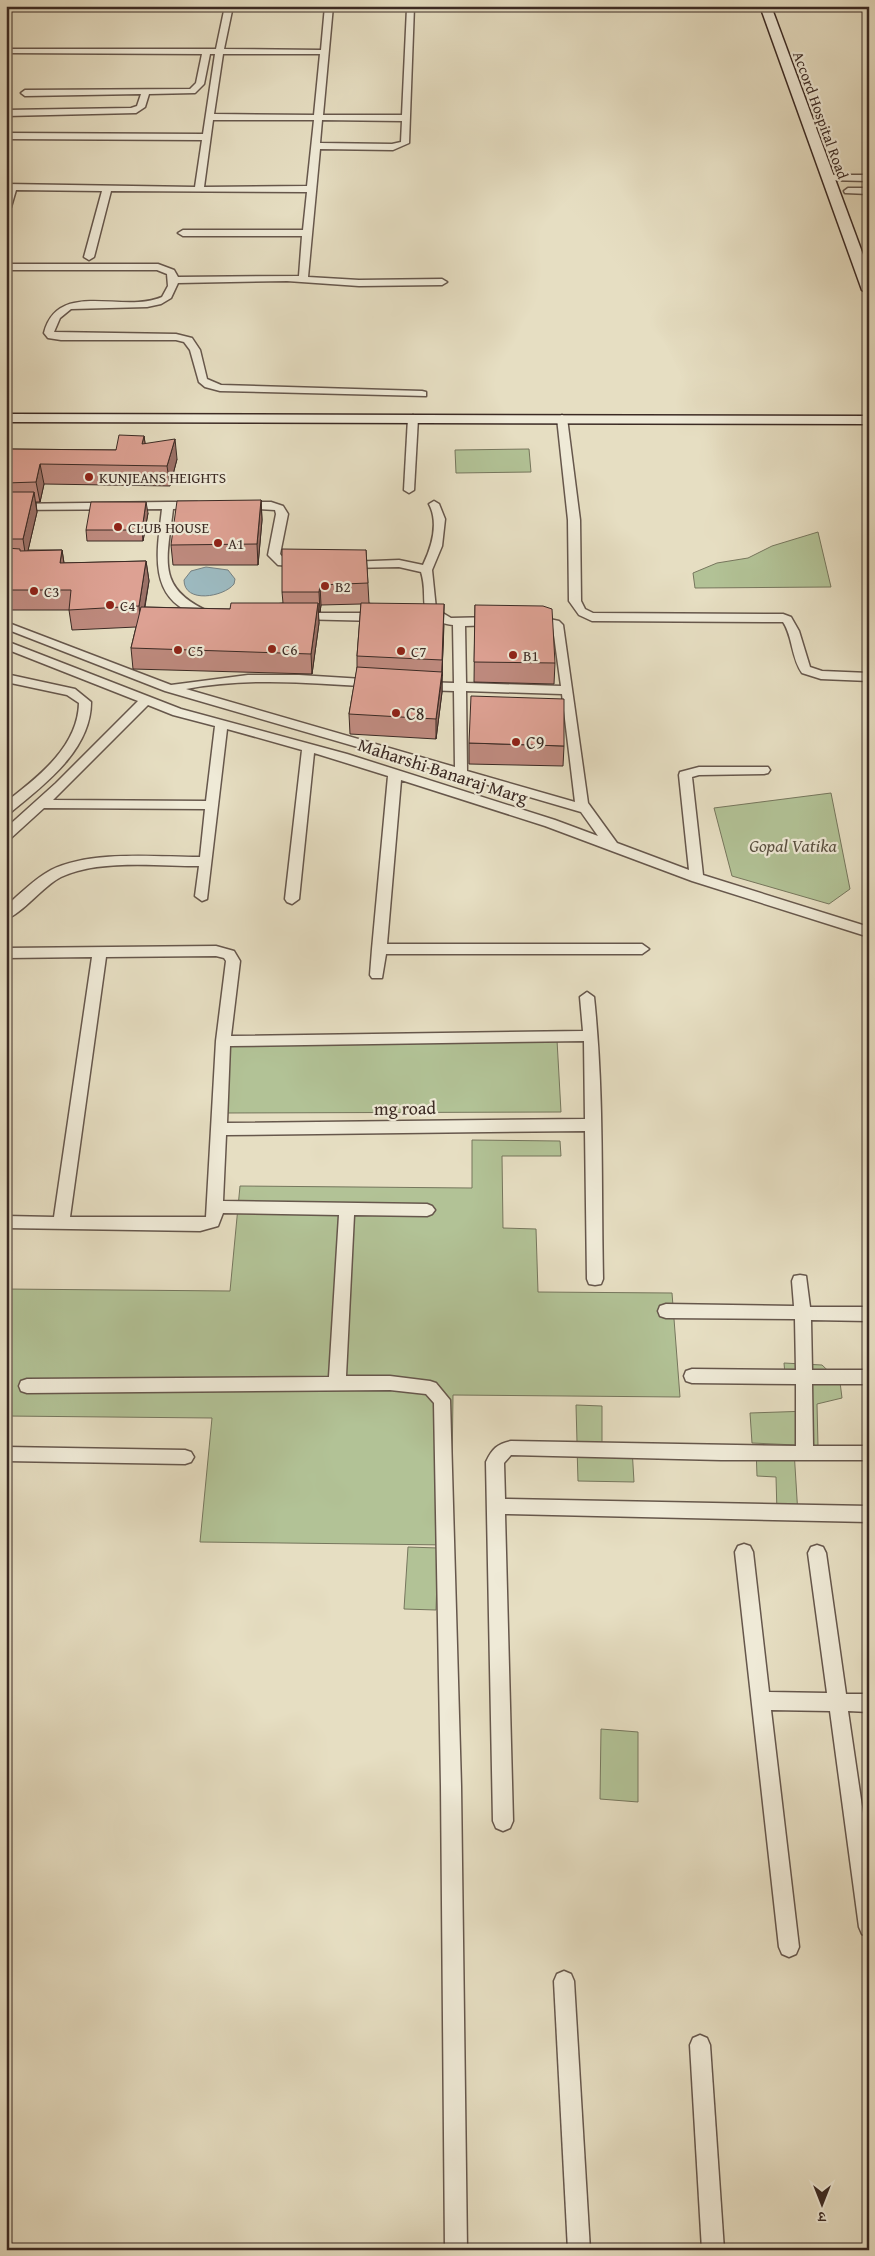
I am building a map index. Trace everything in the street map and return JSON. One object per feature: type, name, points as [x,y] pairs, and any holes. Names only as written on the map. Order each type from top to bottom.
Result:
[{"type":"street","points":[[6,11],[8,6]]},
{"type":"street","points":[[30,6],[215,6]]},
{"type":"street","points":[[199,188],[219,53],[229,6]]},
{"type":"street","points":[[303,278],[329,6]]},
{"type":"street","name":"Accord Hospital Road","points":[[765,6],[869,290]]},
{"type":"street","points":[[776,6],[828,142]]},
{"type":"street","points":[[316,146],[403,145],[407,139],[411,8]]},
{"type":"street","points":[[6,51],[324,52]]},
{"type":"street","points":[[25,93],[184,92],[197,89],[200,84],[206,53]]},
{"type":"street","points":[[6,112],[126,112],[141,107],[145,92]]},
{"type":"street","points":[[210,117],[407,118]]},
{"type":"street","points":[[6,136],[206,137]]},
{"type":"street","points":[[841,174],[854,206]]},
{"type":"street","points":[[827,178],[841,174],[869,178]]},
{"type":"street","points":[[6,207],[9,187],[312,189]]},
{"type":"street","points":[[89,257],[107,187]]},
{"type":"street","points":[[848,191],[869,191]]},
{"type":"street","points":[[182,233],[308,233]]},
{"type":"street","points":[[863,234],[869,249]]},
{"type":"street","points":[[6,267],[158,267],[171,272],[174,280],[171,292],[165,299],[156,303],[84,304],[61,309],[51,325],[49,333],[52,336],[70,338],[176,337],[188,340],[193,345],[200,376],[204,383],[225,390],[422,394]]},
{"type":"street","points":[[174,280],[303,278],[359,283],[442,282]]},
{"type":"street","points":[[6,405],[869,407]]},
{"type":"street","points":[[6,418],[869,420]]},
{"type":"street","points":[[409,490],[413,418]]},
{"type":"street","points":[[562,418],[574,520],[575,601],[578,610],[584,615],[592,617],[783,618],[787,619],[793,629],[799,656],[806,670],[821,675],[869,677]]},
{"type":"street","points":[[434,504],[439,514],[438,546],[426,570],[430,610],[437,616],[449,621],[505,620]]},
{"type":"street","points":[[6,506],[206,505]]},
{"type":"street","points":[[224,505],[271,505],[279,508],[282,514],[274,555],[282,564],[310,565]]},
{"type":"street","points":[[168,506],[157,563],[161,573],[176,600],[191,610],[222,617]]},
{"type":"street","points":[[338,565],[403,564],[426,570]]},
{"type":"street","points":[[418,617],[437,616]]},
{"type":"street","points":[[284,618],[389,617]]},
{"type":"street","points":[[523,620],[550,622],[558,627],[584,809],[611,844]]},
{"type":"street","points":[[459,621],[461,773]]},
{"type":"street","points":[[6,625],[169,688],[584,809]]},
{"type":"street","name":"Maharshi Banaraj Marg","points":[[6,645],[145,702],[395,774],[611,844],[697,878],[869,932]]},
{"type":"street","points":[[6,678],[71,692],[85,702],[87,713],[84,726],[62,757],[45,776],[6,809]]},
{"type":"street","points":[[169,688],[197,682],[256,678],[390,684]]},
{"type":"street","points":[[409,685],[566,690]]},
{"type":"street","points":[[6,835],[42,804],[145,702]]},
{"type":"street","points":[[202,896],[221,725]]},
{"type":"street","points":[[292,899],[308,748]]},
{"type":"street","points":[[697,878],[685,775],[699,772],[764,770]]},
{"type":"street","points":[[377,975],[395,774]]},
{"type":"street","points":[[42,804],[212,805]]},
{"type":"street","points":[[6,914],[55,874],[76,866],[206,861]]},
{"type":"street","points":[[379,949],[642,949]]},
{"type":"street","points":[[6,953],[208,951],[229,954],[233,960],[223,1041],[215,1207],[212,1222],[200,1225],[6,1222]]},
{"type":"street","points":[[61,1223],[100,952]]},
{"type":"street","points":[[587,997],[593,1125],[594,1279]]},
{"type":"street","points":[[223,1041],[590,1036]]},
{"type":"street","name":"mg road","points":[[218,1129],[593,1125]]},
{"type":"street","points":[[215,1207],[427,1210]]},
{"type":"street","points":[[337,1383],[346,1209]]},
{"type":"street","points":[[800,1281],[803,1313],[805,1452]]},
{"type":"street","points":[[666,1310],[869,1314]]},
{"type":"street","points":[[692,1376],[869,1377]]},
{"type":"street","points":[[27,1386],[337,1383],[421,1385],[430,1388],[442,1400],[451,1777],[456,2250]]},
{"type":"street","points":[[503,1821],[495,1462],[503,1450],[511,1448],[869,1453]]},
{"type":"street","points":[[6,1454],[185,1457]]},
{"type":"street","points":[[496,1506],[869,1514]]},
{"type":"street","points":[[744,1552],[789,1947]]},
{"type":"street","points":[[817,1553],[869,1927]]},
{"type":"street","points":[[761,1701],[869,1703]]},
{"type":"street","points":[[564,1981],[579,2250]]},
{"type":"street","points":[[700,2045],[713,2250]]},
{"type":"green space","points":[[529,449],[531,472],[456,473],[455,450]]},
{"type":"green space","points":[[818,532],[831,587],[695,588],[693,573],[717,563],[748,558],[772,546]]},
{"type":"green space","name":"Gopal Vatika","points":[[831,793],[850,889],[829,904],[732,876],[714,808]]},
{"type":"green space","points":[[557,1040],[561,1112],[225,1113],[231,1042]]},
{"type":"green space","points":[[472,1140],[560,1141],[561,1156],[502,1156],[503,1228],[536,1229],[538,1292],[672,1293],[680,1397],[453,1395],[451,1545],[200,1542],[212,1418],[6,1416],[6,1289],[230,1291],[240,1186],[472,1188]]},
{"type":"green space","points":[[784,1363],[822,1365],[840,1382],[842,1398],[817,1404],[818,1446],[752,1443],[750,1413],[809,1411],[813,1376],[785,1375]]},
{"type":"green space","points":[[576,1405],[602,1406],[602,1443],[577,1442]]},
{"type":"green space","points":[[577,1447],[632,1448],[634,1482],[578,1481]]},
{"type":"green space","points":[[756,1448],[794,1450],[798,1515],[777,1513],[776,1477],[757,1476]]},
{"type":"green space","points":[[408,1547],[438,1548],[436,1610],[404,1609]]},
{"type":"green space","points":[[601,1729],[638,1732],[638,1802],[600,1799]]},
{"type":"water","points":[[206,567],[228,570],[235,579],[234,584],[229,589],[214,595],[205,596],[190,593],[186,588],[184,580],[191,571]]},
{"type":"building","points":[[119,435],[144,436],[142,444],[175,439],[167,466],[40,464],[36,482],[6,483],[6,449],[116,450]]},
{"type":"building","points":[[6,492],[34,492],[23,539],[6,539]]},
{"type":"building","points":[[261,500],[257,544],[171,545],[177,501]]},
{"type":"building","points":[[91,502],[146,502],[142,530],[86,530]]},
{"type":"building","points":[[6,548],[20,549],[20,551],[62,550],[60,563],[146,561],[139,606],[69,610],[71,590],[6,590]]},
{"type":"building","points":[[282,549],[366,550],[368,583],[320,585],[319,592],[282,592]]},
{"type":"building","points":[[231,603],[318,603],[311,654],[131,648],[141,607],[230,609]]},
{"type":"building","name":"C7","points":[[361,603],[444,604],[442,660],[357,656]]},
{"type":"building","name":"B1","points":[[475,605],[543,606],[552,609],[555,663],[474,662]]},
{"type":"building","points":[[357,667],[442,672],[436,719],[349,714]]},
{"type":"building","points":[[471,696],[564,699],[564,746],[469,743]]},
{"type":"place","name":"KUNJEANS HEIGHTS","points":[[89,477]]},
{"type":"place","name":"CLUB HOUSE","points":[[118,527]]},
{"type":"place","name":"A1","points":[[218,543]]},
{"type":"place","name":"B2","points":[[325,586]]},
{"type":"place","name":"C3","points":[[34,591]]},
{"type":"place","name":"C4","points":[[110,605]]},
{"type":"place","name":"C6","points":[[272,649]]},
{"type":"place","name":"C5","points":[[178,650]]},
{"type":"place","name":"C7","points":[[401,651]]},
{"type":"place","name":"B1","points":[[513,655]]},
{"type":"place","name":"C8","points":[[396,713]]},
{"type":"place","name":"C9","points":[[516,742]]}]
